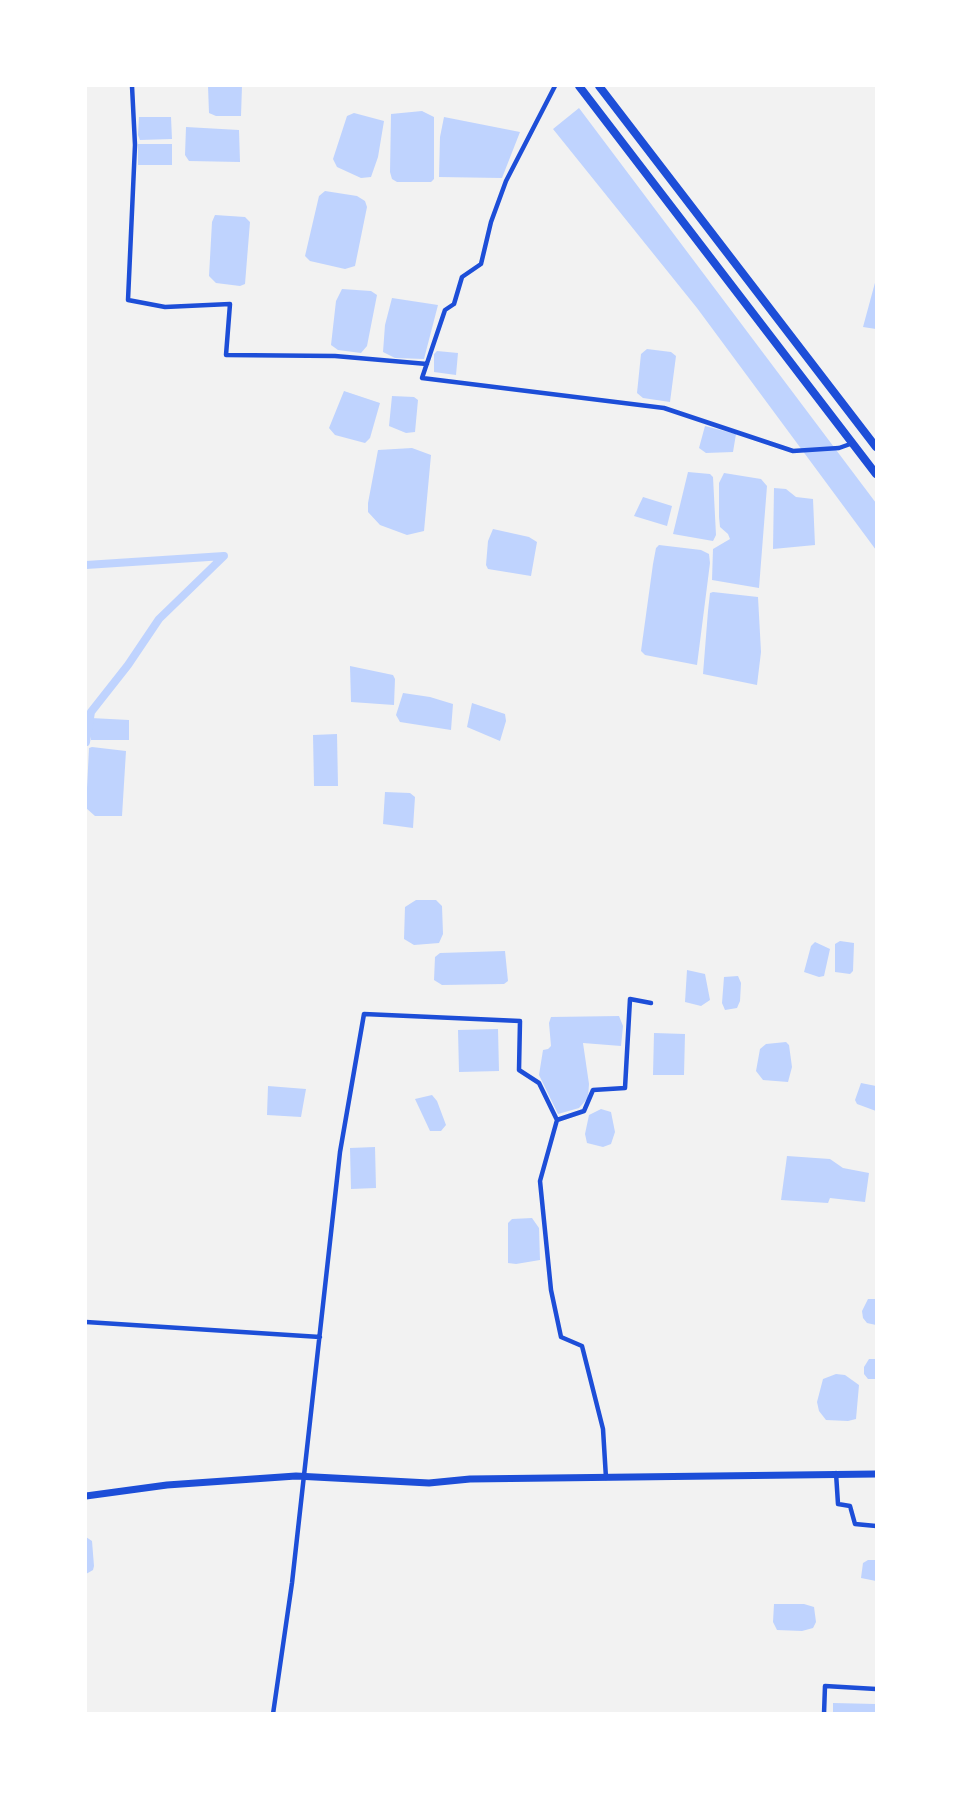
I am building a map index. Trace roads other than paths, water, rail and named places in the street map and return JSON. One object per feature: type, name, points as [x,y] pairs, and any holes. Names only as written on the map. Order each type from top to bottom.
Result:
[{"type":"highway","points":[[579,86],[876,474]]},
{"type":"highway","points":[[599,86],[876,447]]},
{"type":"main road","points":[[86,1496],[167,1485],[304,1476],[429,1483],[470,1479],[876,1474]]},
{"type":"street","points":[[132,86],[135,145],[128,300],[165,307],[230,304],[226,355],[335,356],[427,364]]},
{"type":"street","points":[[555,86],[506,181],[491,222],[481,264],[462,277],[454,304],[445,310],[422,378],[664,408],[792,451],[839,448],[853,443]]},
{"type":"street","points":[[557,1119],[584,1111],[593,1090],[625,1088],[630,999],[651,1003]]},
{"type":"street","points":[[273,1713],[304,1476],[340,1152],[364,1014],[520,1021],[519,1070],[539,1083],[557,1119],[540,1181],[551,1290],[561,1336],[582,1346],[603,1429],[606,1478]]},
{"type":"street","points":[[86,1322],[320,1337]]},
{"type":"street","points":[[836,1473],[838,1504],[850,1506],[855,1524],[876,1526]]},
{"type":"street","points":[[824,1713],[825,1686],[876,1689]]},
{"type":"water","points":[[208,86],[242,86],[241,116],[216,116],[209,113]]},
{"type":"water","points":[[579,108],[876,503],[876,550],[697,308],[553,129]]},
{"type":"water","points":[[422,111],[434,117],[434,179],[431,182],[397,182],[392,179],[390,172],[391,114]]},
{"type":"water","points":[[354,113],[384,121],[378,157],[371,177],[361,178],[337,167],[333,159],[347,116]]},
{"type":"water","points":[[139,117],[171,117],[172,139],[140,140]]},
{"type":"water","points":[[444,117],[520,132],[502,178],[439,177],[440,137]]},
{"type":"water","points":[[186,127],[239,130],[240,162],[189,161],[185,155]]},
{"type":"water","points":[[138,144],[172,144],[172,165],[138,165]]},
{"type":"water","points":[[325,191],[357,196],[365,201],[367,207],[355,266],[345,269],[310,261],[305,256],[319,196]]},
{"type":"water","points":[[215,215],[245,217],[250,222],[245,284],[240,286],[216,283],[209,276],[212,222]]},
{"type":"water","points":[[876,279],[876,329],[863,327]]},
{"type":"water","points":[[342,289],[371,291],[377,295],[367,346],[361,353],[338,350],[331,345],[336,301]]},
{"type":"water","points":[[392,298],[438,305],[424,359],[395,358],[383,352],[385,325]]},
{"type":"water","points":[[647,349],[671,352],[676,356],[670,402],[643,398],[637,393],[641,354]]},
{"type":"water","points":[[437,351],[458,353],[456,375],[434,372],[434,354]]},
{"type":"water","points":[[344,391],[380,403],[370,438],[365,443],[335,435],[329,428]]},
{"type":"water","points":[[392,396],[414,397],[418,400],[415,432],[406,433],[389,426]]},
{"type":"water","points":[[705,426],[736,434],[733,452],[706,453],[699,448]]},
{"type":"water","points":[[412,448],[431,455],[424,531],[407,535],[380,525],[368,512],[368,503],[378,450]]},
{"type":"water","points":[[688,472],[710,474],[713,477],[716,535],[713,541],[673,534]]},
{"type":"water","points":[[724,473],[761,479],[767,486],[759,588],[712,580],[713,549],[730,539],[720,527],[719,517],[719,483]]},
{"type":"water","points":[[774,488],[786,489],[796,497],[813,499],[815,545],[773,549]]},
{"type":"water","points":[[643,497],[672,506],[667,526],[634,516]]},
{"type":"water","points":[[493,529],[529,537],[537,542],[531,576],[488,569],[486,565],[488,541]]},
{"type":"water","points":[[659,545],[701,550],[709,554],[710,563],[697,665],[645,655],[641,651],[653,564],[656,548]]},
{"type":"water","points":[[710,593],[758,597],[761,652],[757,685],[703,674]]},
{"type":"water","points":[[350,666],[393,675],[395,679],[394,705],[351,702]]},
{"type":"water","points":[[403,693],[430,697],[453,704],[451,730],[400,722],[396,715]]},
{"type":"water","points":[[472,703],[505,714],[506,721],[500,741],[467,727]]},
{"type":"water","points":[[91,718],[129,720],[129,740],[91,740]]},
{"type":"water","points":[[337,734],[338,786],[314,786],[313,735]]},
{"type":"water","points":[[89,748],[126,751],[122,816],[95,816],[86,808]]},
{"type":"water","points":[[385,792],[410,793],[415,797],[413,828],[383,824]]},
{"type":"water","points":[[416,900],[436,900],[442,906],[443,934],[439,943],[414,945],[404,939],[405,907]]},
{"type":"water","points":[[840,941],[854,943],[853,971],[850,974],[835,972],[835,944]]},
{"type":"water","points":[[815,942],[830,949],[824,976],[819,977],[804,972],[811,946]]},
{"type":"water","points":[[505,951],[508,981],[504,984],[442,985],[434,980],[435,957],[440,953]]},
{"type":"water","points":[[687,970],[705,974],[710,1000],[701,1006],[685,1002]]},
{"type":"water","points":[[738,976],[741,983],[740,1001],[737,1008],[725,1010],[722,1003],[724,977]]},
{"type":"water","points":[[619,1016],[623,1026],[621,1046],[583,1043],[589,1084],[588,1098],[579,1108],[558,1114],[539,1075],[543,1050],[551,1046],[549,1023],[551,1017]]},
{"type":"water","points":[[498,1029],[499,1071],[459,1072],[458,1030]]},
{"type":"water","points":[[654,1033],[685,1034],[684,1075],[653,1075]]},
{"type":"water","points":[[786,1042],[789,1045],[792,1067],[788,1082],[763,1080],[756,1071],[760,1049],[766,1044]]},
{"type":"water","points":[[861,1083],[876,1086],[876,1111],[857,1104],[855,1100]]},
{"type":"water","points":[[268,1086],[306,1089],[301,1117],[267,1115]]},
{"type":"water","points":[[432,1095],[437,1101],[446,1125],[441,1131],[430,1131],[415,1099]]},
{"type":"water","points":[[601,1109],[611,1112],[615,1132],[611,1144],[603,1147],[587,1143],[585,1134],[589,1115]]},
{"type":"water","points":[[375,1147],[376,1188],[351,1189],[350,1148]]},
{"type":"water","points":[[787,1156],[830,1159],[843,1168],[869,1173],[865,1202],[830,1198],[828,1203],[781,1200]]},
{"type":"water","points":[[532,1218],[539,1228],[540,1260],[508,1263],[508,1223],[512,1219]]},
{"type":"water","points":[[868,1299],[876,1299],[876,1325],[867,1323],[863,1318],[862,1311]]},
{"type":"water","points":[[869,1359],[876,1359],[876,1379],[868,1379],[864,1374],[864,1367]]},
{"type":"water","points":[[836,1374],[845,1375],[859,1385],[856,1419],[826,1420],[819,1411],[817,1402],[823,1379]]},
{"type":"water","points":[[86,1537],[92,1541],[94,1566],[93,1570],[86,1574]]},
{"type":"water","points":[[876,1560],[876,1581],[861,1578],[863,1563]]},
{"type":"water","points":[[774,1604],[804,1604],[814,1607],[816,1622],[813,1628],[802,1631],[777,1630],[773,1622]]},
{"type":"water","points":[[833,1703],[876,1704],[876,1713],[833,1713]]},
{"type":"waterway","points":[[86,565],[224,556],[159,619],[128,665],[91,712],[86,742]]}]
